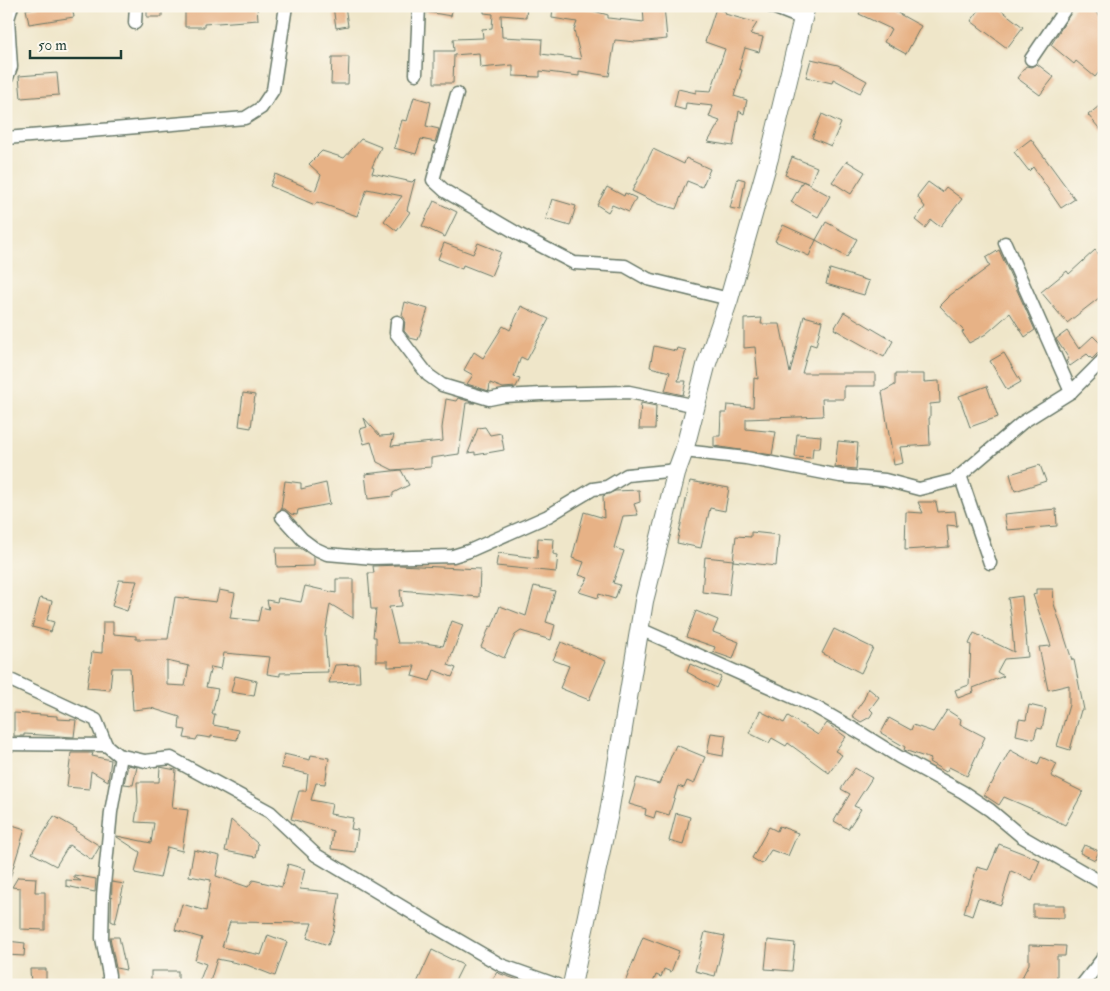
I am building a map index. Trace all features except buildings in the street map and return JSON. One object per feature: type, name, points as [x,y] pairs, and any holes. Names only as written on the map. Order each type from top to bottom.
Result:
[{"type":"street","points":[[6,80],[11,67],[8,19],[12,6]]},
{"type":"street","points":[[135,23],[136,6]]},
{"type":"street","points":[[6,138],[245,118],[261,108],[273,90],[286,6]]},
{"type":"street","points":[[416,74],[419,6]]},
{"type":"street","points":[[572,985],[608,813],[644,601],[677,470],[684,451],[706,366],[729,299],[769,158],[805,13],[770,6]]},
{"type":"street","points":[[1031,59],[1067,6]]},
{"type":"street","points":[[457,94],[433,180],[445,191],[520,235],[574,263],[625,266],[648,279],[729,299]]},
{"type":"street","points":[[1005,243],[1071,392]]},
{"type":"street","points":[[397,322],[396,333],[428,375],[442,385],[489,399],[504,396],[542,394],[629,392],[696,406]]},
{"type":"street","points":[[684,451],[746,458],[840,476],[885,480],[919,488],[955,480],[1023,422],[1071,392],[1104,359]]},
{"type":"street","points":[[282,517],[302,539],[314,548],[327,554],[373,558],[453,556],[470,552],[548,516],[593,489],[607,487],[627,475],[677,470]]},
{"type":"street","points":[[960,475],[990,563]]},
{"type":"street","points":[[640,630],[817,708],[899,757],[963,792],[990,810],[1021,836],[1104,884]]},
{"type":"street","points":[[6,678],[96,720],[106,745],[118,755],[145,762],[171,758],[270,812],[316,856],[439,929],[501,965],[557,985]]},
{"type":"street","points":[[6,744],[106,745]]},
{"type":"street","points":[[109,985],[102,938],[103,896],[110,812],[121,756]]},
{"type":"street","points":[[1082,985],[1104,957]]}]
